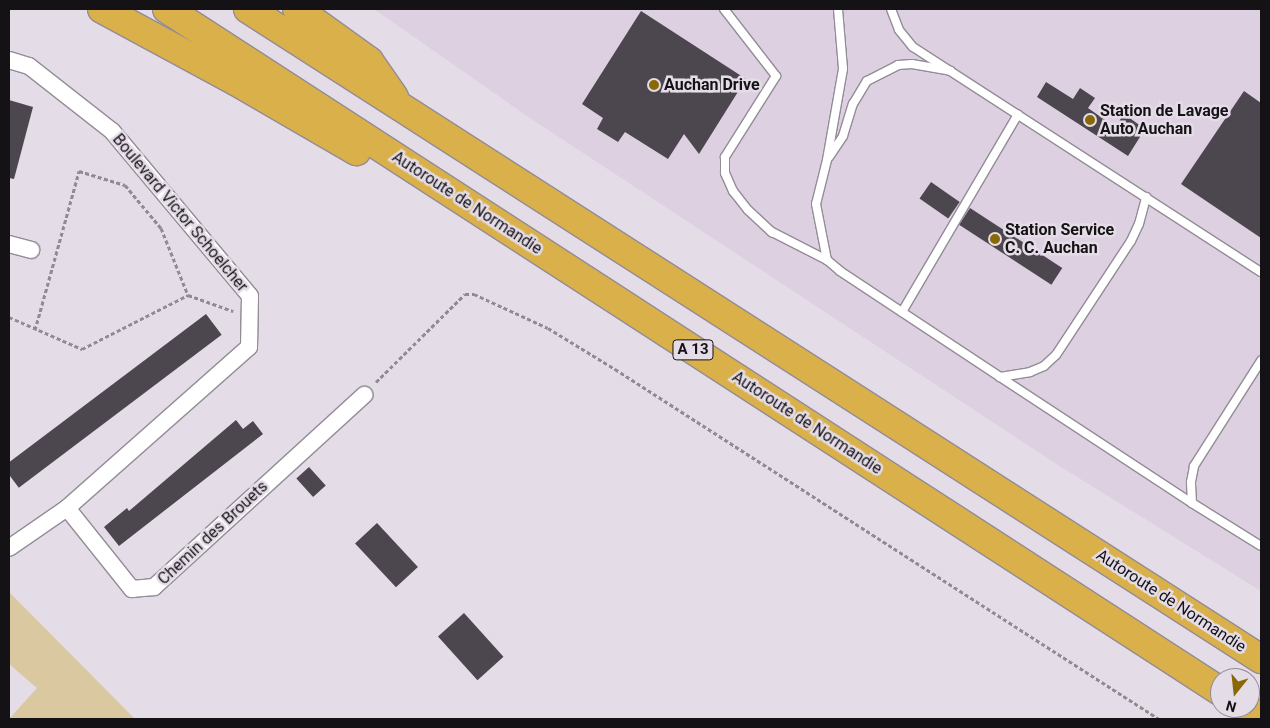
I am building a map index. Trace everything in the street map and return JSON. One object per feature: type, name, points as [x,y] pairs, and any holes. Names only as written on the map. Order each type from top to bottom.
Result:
[{"type":"highway","points":[[102,9],[237,82],[349,149],[418,172]]},
{"type":"highway","name":"Autoroute de Normandie","points":[[167,9],[1210,685]]},
{"type":"highway","name":"Autoroute de Normandie","points":[[248,9],[1261,659]]},
{"type":"highway","points":[[297,9],[369,61],[402,108]]},
{"type":"street","name":"Boulevard Victor Schoelcher","points":[[9,60],[29,66],[112,131],[250,296],[249,347],[67,508],[9,548]]},
{"type":"street","points":[[9,244],[31,250]]},
{"type":"street","name":"Chemin des Brouets","points":[[67,508],[132,589],[154,587],[364,395]]},
{"type":"lane","points":[[724,9],[776,76],[725,157],[725,173],[733,191],[748,210],[772,232],[827,260],[840,271],[1192,504],[1261,546]]},
{"type":"lane","points":[[827,260],[816,204],[827,160],[843,69],[838,9]]},
{"type":"lane","points":[[891,9],[899,30],[913,47],[1261,272]]},
{"type":"lane","points":[[827,160],[843,136],[853,104],[866,81],[898,65],[912,64],[954,72]]},
{"type":"lane","points":[[902,312],[1018,114]]},
{"type":"lane","points":[[1000,377],[1030,372],[1044,366],[1056,355],[1131,241],[1139,224],[1146,197]]},
{"type":"lane","points":[[1192,504],[1191,482],[1194,466],[1261,361]]},
{"type":"path","points":[[36,330],[79,171],[125,185],[161,228],[188,295]]},
{"type":"path","points":[[364,395],[466,294],[474,294],[548,328],[615,369],[1160,719]]},
{"type":"path","points":[[9,317],[82,349],[188,295],[249,316]]},
{"type":"shaded area","points":[[374,9],[1261,9],[1261,591],[1058,465],[527,116]]},
{"type":"shaded area","points":[[9,592],[135,719],[9,719],[37,688],[9,664]]},
{"type":"building","name":"Auchan Drive","points":[[641,11],[746,79],[699,154],[684,134],[668,159],[625,132],[618,142],[597,129],[603,118],[582,104]]},
{"type":"building","name":"Station de Lavage Auto Auchan","points":[[1046,82],[1073,99],[1080,88],[1095,98],[1088,108],[1115,127],[1124,114],[1145,129],[1128,156],[1037,97]]},
{"type":"building","points":[[1244,91],[1261,103],[1261,238],[1181,184]]},
{"type":"building","points":[[9,100],[33,107],[14,179],[9,178]]},
{"type":"building","points":[[931,182],[960,202],[948,218],[920,198]]},
{"type":"building","points":[[970,208],[1062,268],[1051,285],[959,225]]},
{"type":"building","points":[[206,314],[222,335],[19,488],[9,475],[9,462]]},
{"type":"building","points":[[236,420],[243,429],[253,421],[263,434],[119,546],[104,527],[127,508],[129,511]]},
{"type":"building","points":[[309,467],[326,486],[313,497],[296,478]]},
{"type":"building","points":[[377,523],[418,567],[396,587],[355,543]]},
{"type":"building","points":[[464,613],[503,657],[477,680],[438,636]]},
{"type":"place","name":"Auchan Drive","points":[[654,85]]},
{"type":"place","name":"Station de Lavage Auto Auchan","points":[[1090,120]]},
{"type":"place","name":"Station Service C. C. Auchan","points":[[995,239]]}]
